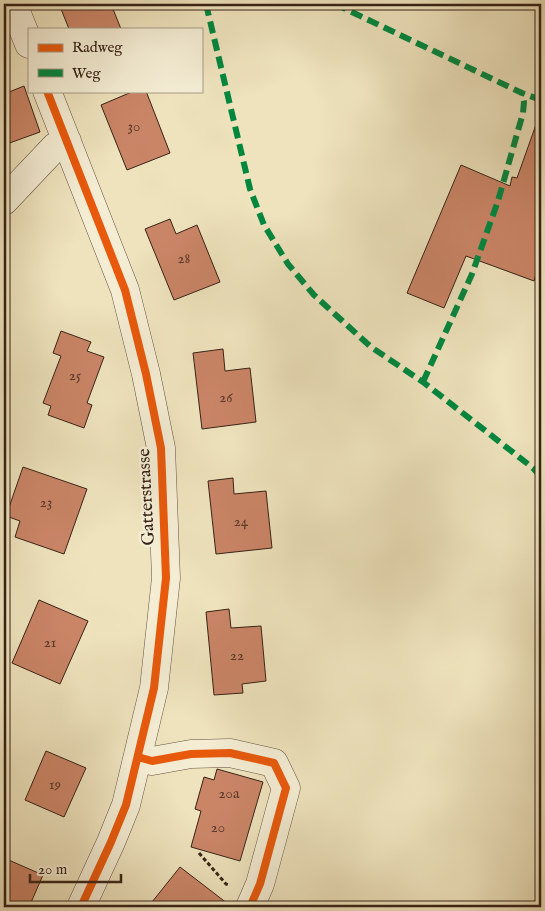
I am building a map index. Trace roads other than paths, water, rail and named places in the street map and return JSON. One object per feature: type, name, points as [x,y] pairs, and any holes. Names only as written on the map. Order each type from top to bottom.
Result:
[{"type":"street","points":[[13,4],[28,42]]},
{"type":"street","name":"Gatterstrasse","points":[[47,92],[125,290],[146,374],[161,448],[166,578],[154,688],[126,805],[81,907]]},
{"type":"street","points":[[4,201],[55,147],[67,141]]},
{"type":"street","points":[[138,758],[152,760],[191,754],[230,753],[274,763],[286,788],[260,884],[243,897]]}]
